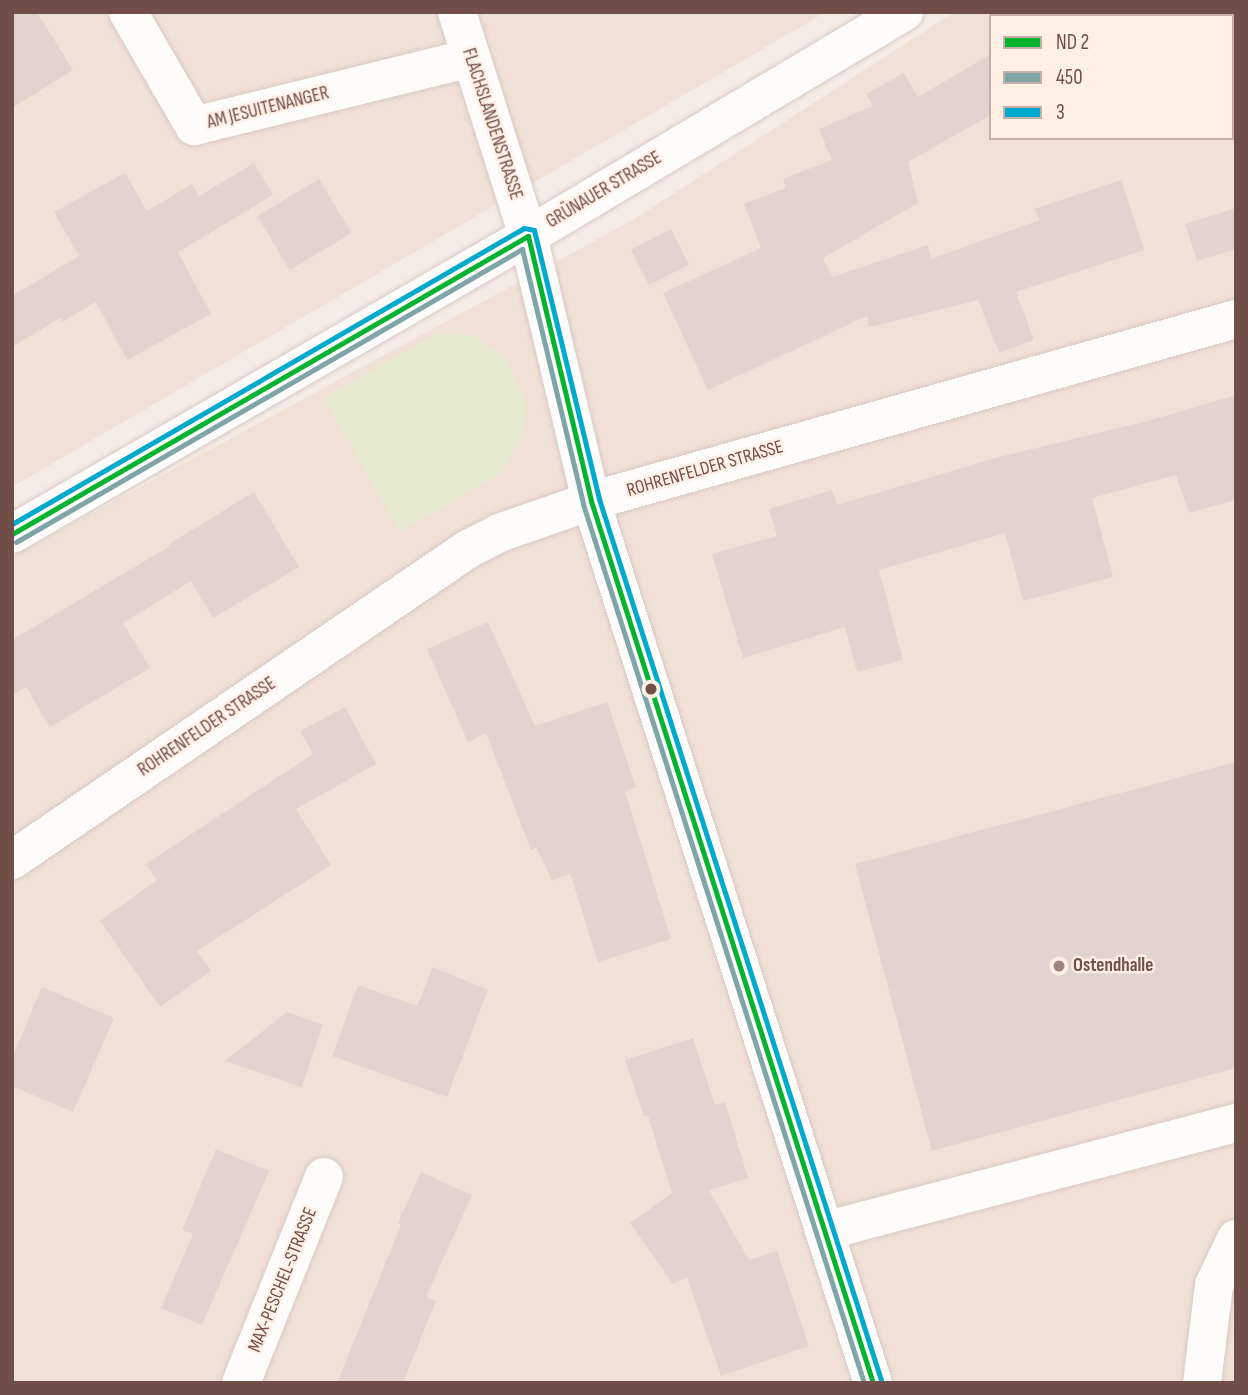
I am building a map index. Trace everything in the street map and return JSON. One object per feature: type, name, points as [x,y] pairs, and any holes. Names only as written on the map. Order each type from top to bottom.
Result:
[{"type":"street","name":"AM JESUITENANGER","points":[[128,12],[194,126],[471,58]]},
{"type":"street","name":"FLACHSLANDENSTRASSE","points":[[457,12],[528,236],[591,501],[872,1382]]},
{"type":"street","name":"GRÜNAUER STRASSE","points":[[12,534],[528,236],[904,12]]},
{"type":"street","name":"ROHRENFELDER STRASSE","points":[[15,864],[468,549],[499,533],[591,501],[1236,319]]},
{"type":"street","points":[[824,1231],[1236,1124]]},
{"type":"street","name":"MAX-PESCHEL-STRASSE","points":[[241,1383],[324,1177]]},
{"type":"street","points":[[1202,1383],[1214,1285],[1236,1239]]},
{"type":"shaded area","points":[[12,12],[826,12],[12,487]]},
{"type":"shaded area","points":[[954,12],[1236,12],[1236,1383],[12,1383],[12,557],[633,220]]},
{"type":"green space","points":[[436,334],[473,335],[505,358],[527,406],[521,439],[500,474],[400,532],[324,398]]},
{"type":"building","points":[[12,12],[37,12],[73,70],[12,108]]},
{"type":"building","points":[[989,55],[989,116],[908,162],[918,203],[823,258],[832,277],[928,245],[931,259],[1040,220],[1034,209],[1121,180],[1144,250],[1016,292],[1034,340],[999,353],[978,300],[869,327],[867,316],[708,390],[663,293],[761,248],[744,204],[786,188],[783,179],[832,160],[819,129],[873,106],[866,94],[904,73],[918,97]]},
{"type":"building","points":[[254,163],[273,195],[178,252],[211,314],[127,360],[96,302],[62,322],[60,318],[12,347],[12,296],[79,256],[54,212],[125,173],[147,211],[192,184],[199,196]]},
{"type":"building","points":[[319,179],[351,233],[290,270],[257,216]]},
{"type":"building","points":[[1236,208],[1236,249],[1197,261],[1185,224]]},
{"type":"building","points":[[671,229],[689,265],[649,285],[631,249]]},
{"type":"building","points":[[1236,395],[1236,500],[1189,513],[1176,475],[1092,498],[1113,577],[1023,601],[1005,533],[879,570],[903,660],[857,672],[845,627],[743,658],[712,554],[777,536],[769,509],[832,490],[837,505],[999,457],[1148,421]]},
{"type":"building","points":[[254,492],[299,567],[213,618],[191,581],[123,623],[150,668],[50,727],[26,687],[12,695],[12,640],[170,546],[169,544]]},
{"type":"building","points":[[488,622],[535,726],[607,702],[636,787],[625,791],[671,939],[598,962],[570,873],[552,881],[537,848],[531,850],[486,733],[468,742],[427,649]]},
{"type":"building","points":[[345,707],[376,764],[296,809],[331,865],[197,951],[211,971],[160,1007],[100,921],[157,880],[146,864],[313,754],[300,731]]},
{"type":"building","name":"Ostendhalle","points":[[1236,762],[1236,1068],[932,1151],[855,864]]},
{"type":"building","points":[[433,967],[488,990],[447,1097],[332,1056],[358,985],[417,1006]]},
{"type":"building","points":[[42,987],[114,1018],[73,1112],[12,1086],[12,1058]]},
{"type":"building","points":[[287,1012],[323,1025],[302,1087],[225,1061]]},
{"type":"building","points":[[693,1038],[715,1105],[725,1102],[748,1178],[709,1190],[749,1260],[777,1251],[809,1346],[721,1376],[687,1277],[673,1284],[630,1223],[672,1193],[648,1116],[644,1117],[625,1060]]},
{"type":"building","points":[[216,1149],[269,1171],[202,1325],[161,1308],[193,1234],[182,1230]]},
{"type":"building","points":[[421,1172],[472,1195],[426,1297],[436,1301],[403,1383],[337,1383],[401,1225],[398,1223]]},
{"type":"transit line","name":"3","points":[[12,524],[524,228],[534,230],[599,499],[881,1380]]},
{"type":"transit line","points":[[12,534],[528,236],[591,501],[873,1383]]},
{"type":"transit line","name":"450","points":[[16,542],[522,249],[583,504],[864,1383]]},
{"type":"place","name":"Ostendhalle","points":[[1059,966]]}]
